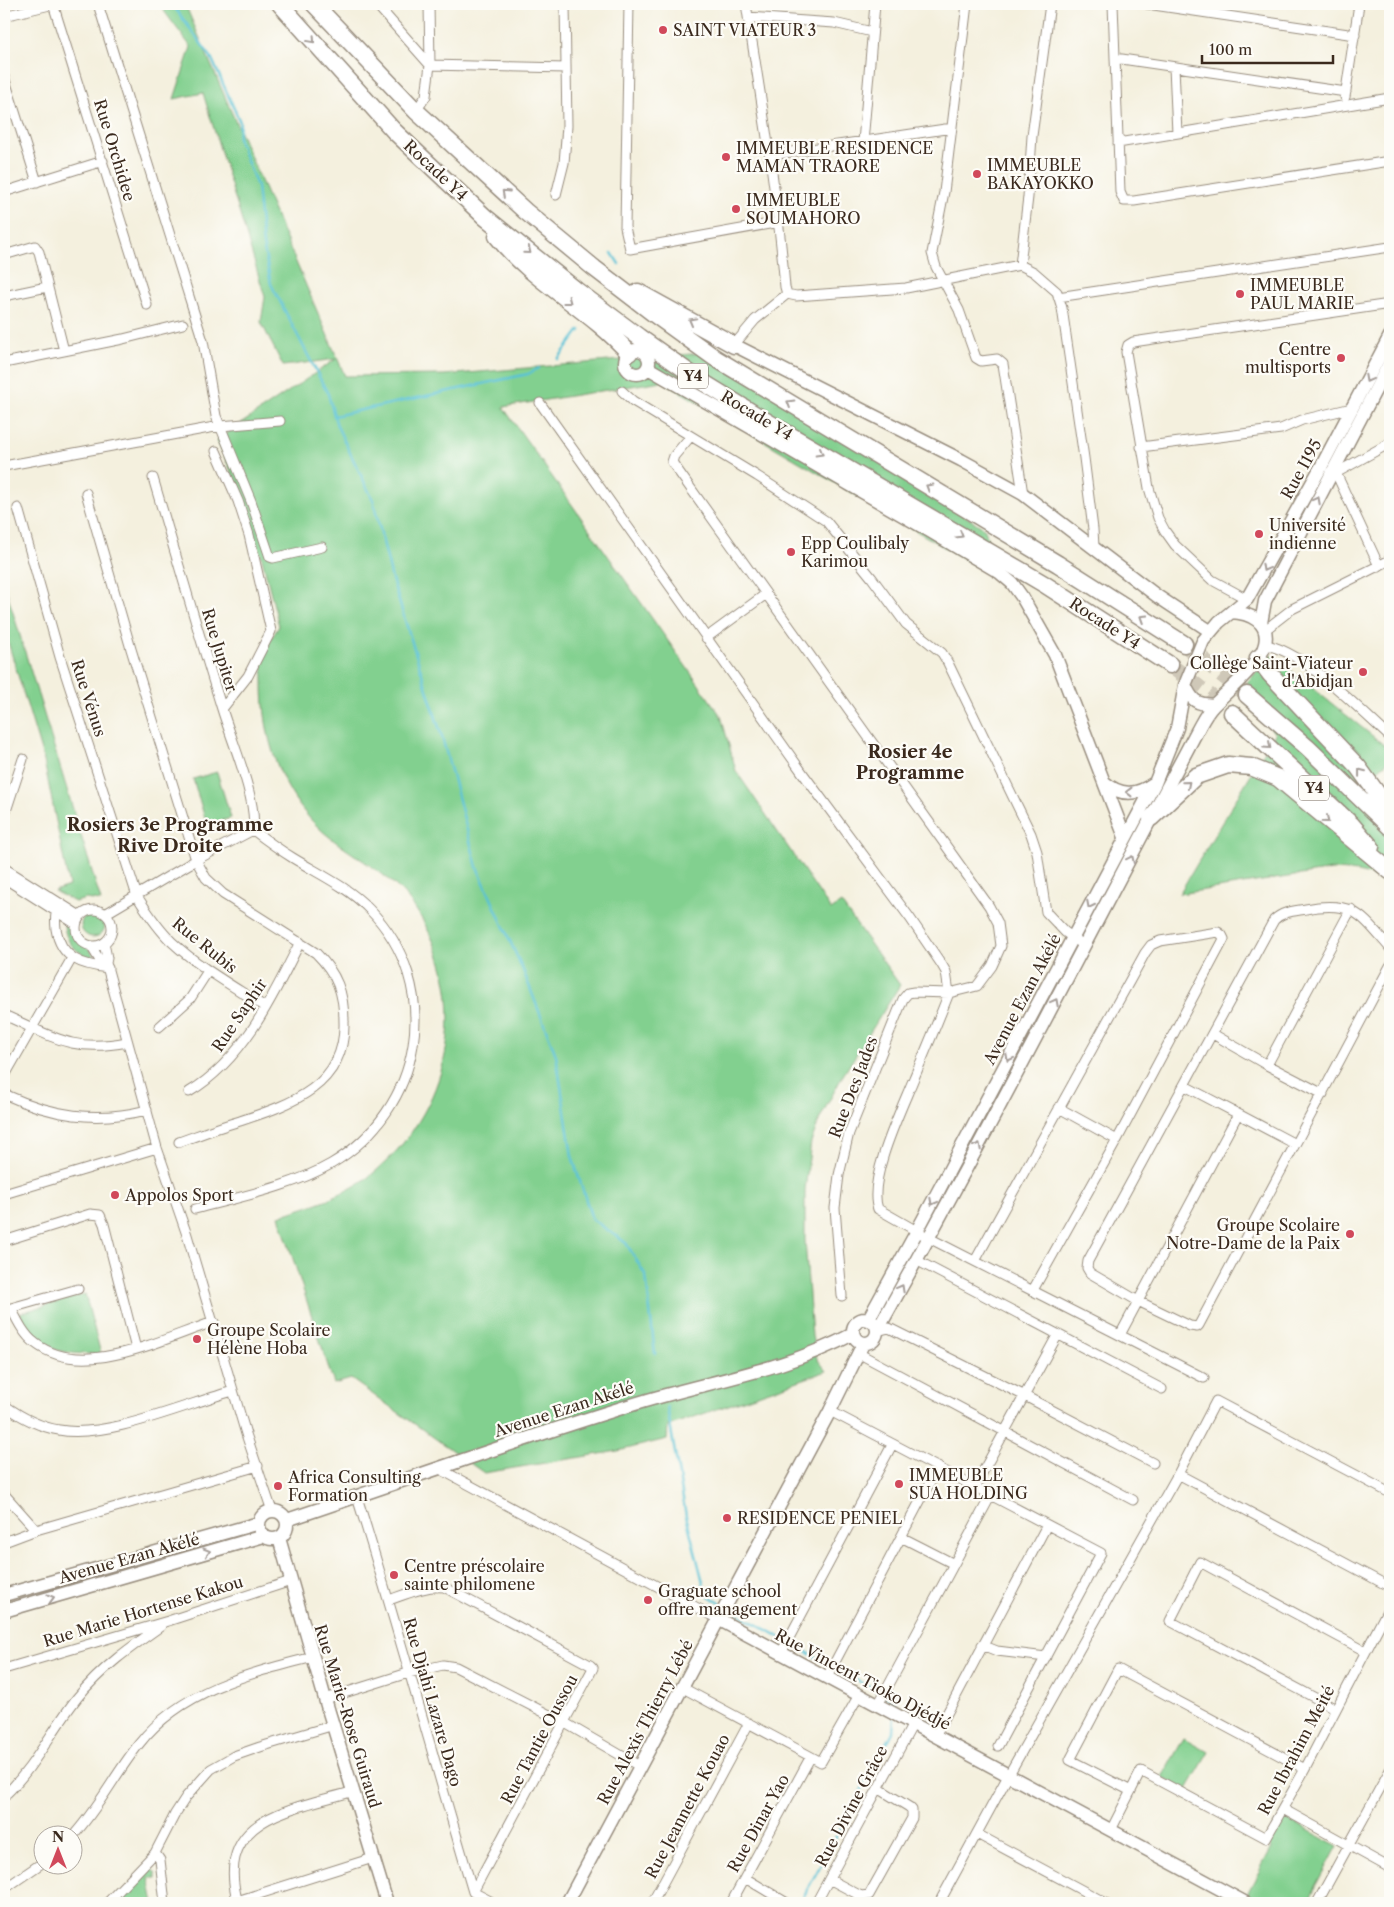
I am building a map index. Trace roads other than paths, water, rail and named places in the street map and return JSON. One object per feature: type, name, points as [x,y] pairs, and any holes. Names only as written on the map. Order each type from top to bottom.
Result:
[{"type":"highway","name":"Rocade Y4","points":[[280,4],[394,131],[485,217],[576,290],[701,381],[1044,584],[1170,666]]},
{"type":"highway","name":"Rocade Y4","points":[[314,4],[416,111],[525,211],[594,268],[715,358],[1058,564],[1184,644]]},
{"type":"highway","points":[[485,217],[497,237],[514,257],[542,281],[613,335],[629,353]]},
{"type":"highway","points":[[594,268],[734,345]]},
{"type":"highway","points":[[1262,652],[1270,674],[1358,767],[1390,811]]},
{"type":"highway","name":"Y4","points":[[1247,695],[1308,748],[1390,827]]},
{"type":"highway","name":"Y4","points":[[1232,714],[1351,824],[1390,870]]},
{"type":"highway","points":[[1151,818],[1196,776],[1228,765],[1251,767],[1278,778],[1390,870]]},
{"type":"street","points":[[4,16],[54,4]]},
{"type":"street","name":"Rue Orchidee","points":[[54,4],[147,305]]},
{"type":"street","points":[[98,4],[197,322],[216,416],[252,501],[270,557],[273,558],[322,547]]},
{"type":"street","points":[[376,4],[430,66],[566,68]]},
{"type":"street","points":[[416,111],[426,96],[430,66],[429,4]]},
{"type":"street","points":[[556,195],[564,163],[567,126],[565,4]]},
{"type":"street","points":[[629,4],[625,227],[630,249],[780,222]]},
{"type":"street","points":[[746,4],[771,155],[787,294]]},
{"type":"street","points":[[863,142],[875,4]]},
{"type":"street","points":[[967,4],[944,192],[932,253],[934,262],[959,310],[976,358],[981,361],[997,359],[1003,364],[1022,494]]},
{"type":"street","points":[[1020,265],[1028,197],[1032,136],[1050,4]]},
{"type":"street","points":[[1113,4],[1120,192],[1124,201],[1390,161]]},
{"type":"street","points":[[1147,4],[1355,34]]},
{"type":"street","points":[[1344,106],[1359,4]]},
{"type":"street","points":[[748,17],[834,23],[872,32]]},
{"type":"street","points":[[1115,58],[1346,92]]},
{"type":"street","points":[[1174,66],[1177,133]]},
{"type":"street","points":[[4,76],[37,182]]},
{"type":"street","points":[[1118,143],[1390,98]]},
{"type":"street","points":[[771,155],[952,128]]},
{"type":"street","points":[[4,192],[103,161]]},
{"type":"street","points":[[4,254],[35,246],[39,252],[64,351]]},
{"type":"street","points":[[1058,297],[1390,247]]},
{"type":"street","points":[[787,294],[796,296],[906,288],[1020,265],[1034,272],[1057,292],[1062,308],[1084,458],[1094,547]]},
{"type":"street","points":[[4,296],[47,287]]},
{"type":"street","points":[[787,294],[755,320],[734,345],[961,460],[1022,494],[1157,596],[1210,631]]},
{"type":"street","points":[[1247,599],[1212,580],[1175,545],[1158,518],[1149,488],[1141,447],[1126,352],[1128,345],[1133,342],[1390,304]]},
{"type":"street","points":[[4,363],[123,339],[182,324]]},
{"type":"street","name":"Rue I195","points":[[1185,684],[1203,641],[1210,631],[1247,599],[1329,471],[1352,408],[1390,336]]},
{"type":"street","points":[[636,350],[643,352],[649,361],[648,368],[638,374],[630,372],[626,365],[629,353],[636,350]]},
{"type":"street","name":"Rue I195","points":[[1262,652],[1264,601],[1329,471],[1390,362]]},
{"type":"street","points":[[648,368],[1000,572],[1012,583],[1055,654],[1125,837]]},
{"type":"street","points":[[622,391],[633,401],[757,476],[826,521],[906,624],[942,653],[1031,834],[1037,852],[1046,912],[1052,920],[1085,946]]},
{"type":"street","points":[[540,403],[804,775],[910,918],[946,972],[950,993],[886,1146],[877,1189],[876,1202],[878,1209],[975,1261],[1204,1378]]},
{"type":"street","points":[[1141,447],[1281,429],[1302,420],[1352,408]]},
{"type":"street","points":[[4,466],[220,426],[280,421]]},
{"type":"street","name":"Rue Des Jades","points":[[690,437],[674,456],[672,462],[989,906],[998,923],[1001,946],[992,966],[977,986],[950,993],[908,993],[903,999],[849,1133],[839,1175],[835,1208],[842,1296]]},
{"type":"street","points":[[1379,566],[1329,471],[1390,443]]},
{"type":"street","points":[[216,451],[238,500],[250,535],[271,631],[248,676],[222,709]]},
{"type":"street","name":"Rue Jupiter","points":[[153,478],[251,799],[255,820],[253,830]]},
{"type":"street","points":[[86,493],[131,649],[196,860],[206,878],[223,894],[300,942],[329,966],[340,987],[344,1008],[345,1031],[342,1048],[330,1071],[318,1086],[301,1098],[281,1107],[179,1142]]},
{"type":"street","name":"Rue Vénus","points":[[18,508],[60,657],[137,896]]},
{"type":"street","points":[[1231,612],[1253,617],[1263,627],[1292,609],[1390,560]]},
{"type":"street","points":[[706,638],[766,594]]},
{"type":"street","points":[[1185,684],[1190,695],[1196,701],[1202,704],[1214,705],[1236,684],[1262,652],[1275,646],[1288,652],[1320,675],[1390,737]]},
{"type":"street","name":"Avenue Ezan Akélé","points":[[877,1331],[916,1260],[923,1234],[1073,938],[1155,782],[1177,728],[1185,684]]},
{"type":"street","name":"Avenue Ezan Akélé","points":[[868,1320],[923,1234],[1085,946],[1207,713],[1214,705]]},
{"type":"street","points":[[4,817],[13,794],[23,758]]},
{"type":"street","points":[[1104,782],[1111,788],[1123,793],[1133,794],[1145,790],[1155,782]]},
{"type":"street","points":[[105,914],[196,860],[253,830],[293,858],[352,894],[368,908],[382,924],[407,971],[414,998],[416,1025],[408,1072],[398,1095],[370,1133],[352,1150],[330,1165],[300,1178],[195,1210]]},
{"type":"street","points":[[4,868],[78,920]]},
{"type":"street","points":[[4,878],[58,907]]},
{"type":"street","name":"Rue Rubis","points":[[137,896],[152,919],[171,941],[208,971],[265,1007]]},
{"type":"street","points":[[1390,948],[1363,918],[1351,909],[1335,906],[1311,908],[1280,915],[1274,920],[1214,1034],[1087,1265],[1090,1273],[1138,1301],[1190,1326],[1197,1327],[1199,1325],[1390,966]]},
{"type":"street","points":[[58,907],[55,920],[60,944],[72,958],[89,966],[107,966]]},
{"type":"street","points":[[1267,1065],[1351,909]]},
{"type":"street","points":[[91,946],[104,943],[110,937],[112,929],[110,921],[105,914],[97,910],[88,911],[78,920],[76,934],[82,942],[91,946],[107,966]]},
{"type":"street","points":[[975,1261],[1151,945],[1160,941],[1218,932],[1224,939],[1033,1290]]},
{"type":"street","name":"Rue Saphir","points":[[189,1092],[204,1083],[228,1060],[245,1039],[265,1007],[300,942]]},
{"type":"street","points":[[104,943],[107,966],[157,1148],[214,1322],[246,1434],[272,1511]]},
{"type":"street","points":[[4,1077],[72,958]]},
{"type":"street","points":[[159,1027],[190,999],[208,971]]},
{"type":"street","points":[[4,1015],[67,1043],[100,1046],[127,1042]]},
{"type":"street","points":[[1214,1034],[1322,1094]]},
{"type":"street","points":[[1185,1086],[1295,1144]]},
{"type":"street","points":[[4,1094],[42,1110],[72,1116],[120,1115],[146,1110]]},
{"type":"street","points":[[1059,1108],[1116,1140]]},
{"type":"street","points":[[1120,1335],[1238,1114]]},
{"type":"street","points":[[4,1194],[157,1148]]},
{"type":"street","points":[[4,1241],[90,1214],[100,1215],[103,1220],[136,1348]]},
{"type":"street","points":[[916,1260],[1162,1389]]},
{"type":"street","points":[[78,1289],[8,1309],[33,1342],[48,1352],[67,1358],[87,1360],[106,1357],[214,1322]]},
{"type":"street","points":[[861,1349],[875,1338],[877,1331],[874,1324],[868,1320],[856,1322],[852,1334],[861,1349],[1004,1432],[1134,1500]]},
{"type":"street","points":[[877,1331],[889,1328],[1153,1463]]},
{"type":"street","name":"Avenue Ezan Akélé","points":[[287,1520],[534,1435],[650,1399],[782,1364],[852,1334]]},
{"type":"street","points":[[974,1486],[1058,1334]]},
{"type":"street","name":"Rue Alexis Thierry Lébé","points":[[567,1903],[830,1411],[861,1349]]},
{"type":"street","points":[[4,1406],[28,1420],[60,1431],[86,1432],[138,1420],[233,1390]]},
{"type":"street","points":[[939,1903],[1008,1776],[1178,1474],[1216,1401],[1390,1493]]},
{"type":"street","points":[[830,1411],[1101,1553],[998,1746]]},
{"type":"street","points":[[781,1653],[892,1445]]},
{"type":"street","points":[[4,1542],[36,1530],[258,1466]]},
{"type":"street","points":[[827,1677],[938,1467]]},
{"type":"street","name":"Rue Vincent Tioko Djédjé","points":[[438,1468],[1008,1776],[1112,1827],[1232,1900],[1246,1903]]},
{"type":"street","points":[[1178,1474],[1390,1587]]},
{"type":"street","points":[[4,1494],[36,1530]]},
{"type":"street","points":[[878,1705],[991,1495]]},
{"type":"street","name":"Rue Djahi Lazare Dago","points":[[357,1497],[389,1600],[408,1673],[473,1892]]},
{"type":"street","points":[[272,1511],[282,1514],[287,1520],[287,1529],[279,1538],[264,1536],[259,1523],[263,1516],[272,1511]]},
{"type":"street","name":"Avenue Ezan Akélé","points":[[4,1595],[259,1523]]},
{"type":"street","points":[[935,1736],[1047,1524]]},
{"type":"street","name":"Avenue Ezan Akélé","points":[[4,1611],[264,1536]]},
{"type":"street","points":[[901,1537],[954,1564]]},
{"type":"street","name":"Rue Marie-Rose Guiraud","points":[[279,1538],[325,1699],[387,1903]]},
{"type":"street","points":[[1336,1709],[1170,1621],[1200,1562],[1365,1651]]},
{"type":"street","name":"Rue Marie Hortense Kakou","points":[[4,1669],[168,1621],[291,1581]]},
{"type":"street","name":"Rue Tantie Oussou","points":[[389,1600],[427,1588],[444,1587],[593,1668],[473,1892]]},
{"type":"street","name":"Rue Ibrahim Meité","points":[[1112,1827],[1141,1771],[1266,1838],[1305,1769],[1390,1605]]},
{"type":"street","points":[[4,1796],[18,1783],[35,1762],[77,1698],[96,1676],[122,1654],[168,1621]]},
{"type":"street","points":[[982,1645],[997,1652],[1046,1657]]},
{"type":"street","points":[[82,1825],[140,1743],[158,1723],[176,1709],[198,1695],[228,1682],[313,1657]]},
{"type":"street","points":[[325,1699],[408,1673],[443,1665],[456,1667],[565,1723],[641,1767]]},
{"type":"street","points":[[1130,1791],[1070,1760],[1118,1669],[1305,1769]]},
{"type":"street","points":[[683,1688],[819,1762],[824,1760],[859,1695]]},
{"type":"street","name":"Rue Jeannette Kouao","points":[[652,1903],[749,1723]]},
{"type":"street","name":"Rue Divine Grâce","points":[[816,1903],[913,1724]]},
{"type":"street","points":[[107,1903],[155,1853],[186,1797],[211,1769],[234,1756],[334,1725]]},
{"type":"street","name":"Rue Dinar Yao","points":[[732,1903],[810,1758]]},
{"type":"street","points":[[1317,1903],[1390,1773]]},
{"type":"street","points":[[829,1879],[861,1896],[869,1895],[912,1818],[912,1810],[909,1807],[878,1788]]},
{"type":"street","points":[[354,1791],[279,1814],[257,1824],[244,1836],[236,1852],[232,1867],[232,1881],[237,1902],[373,1858]]},
{"type":"street","points":[[1283,1810],[1390,1868]]},
{"type":"street","points":[[977,1834],[1106,1903]]},
{"type":"street","points":[[155,1853],[160,1860],[165,1903]]},
{"type":"street","points":[[4,1889],[32,1870]]},
{"type":"street","points":[[745,1878],[787,1903]]},
{"type":"street","points":[[473,1892],[494,1903]]},
{"type":"waterway","points":[[172,4],[211,57],[240,122],[238,138],[257,186],[263,244],[271,284],[328,394],[337,426],[373,500],[392,579],[442,737],[477,867],[523,970],[556,1055],[572,1156],[592,1219],[626,1243],[646,1276],[655,1354]]},
{"type":"waterway","points":[[612,253],[619,264]]},
{"type":"waterway","points":[[558,359],[580,330]]},
{"type":"waterway","points":[[334,416],[528,374],[539,368]]},
{"type":"waterway","points":[[667,1407],[686,1516],[706,1594],[723,1605]]},
{"type":"waterway","points":[[730,1609],[830,1665]]},
{"type":"waterway","points":[[835,1667],[895,1702],[894,1710]]},
{"type":"waterway","points":[[800,1903],[893,1732],[894,1718]]},
{"type":"tunnel","points":[[1184,644],[1247,695]]},
{"type":"tunnel","points":[[1170,665],[1232,713]]},
{"type":"place","name":"SAINT VIATEUR 3","points":[[663,30]]},
{"type":"place","name":"IMMEUBLE RESIDENCE MAMAN TRAORE","points":[[726,157]]},
{"type":"place","name":"IMMEUBLE BAKAYOKKO","points":[[977,174]]},
{"type":"place","name":"IMMEUBLE SOUMAHORO","points":[[736,209]]},
{"type":"place","name":"IMMEUBLE PAUL MARIE","points":[[1240,294]]},
{"type":"place","name":"Centre multisports","points":[[1341,358]]},
{"type":"place","name":"Université indienne","points":[[1259,534]]},
{"type":"place","name":"Epp Coulibaly Karimou","points":[[791,552]]},
{"type":"place","name":"Collège Saint-Viateur d'Abidjan","points":[[1363,672]]},
{"type":"place","name":"Appolos Sport","points":[[115,1195]]},
{"type":"place","name":"Groupe Scolaire Notre-Dame de la Paix","points":[[1350,1234]]},
{"type":"place","name":"Groupe Scolaire Hélène Hoba","points":[[197,1339]]},
{"type":"place","name":"IMMEUBLE SUA HOLDING","points":[[899,1484]]},
{"type":"place","name":"Africa Consulting Formation","points":[[278,1486]]},
{"type":"place","name":"RESIDENCE PENIEL","points":[[727,1518]]},
{"type":"place","name":"Centre préscolaire sainte philomene","points":[[394,1575]]},
{"type":"place","name":"Graguate school offre management","points":[[648,1600]]},
{"type":"district","name":"Rosier 4e Programme","points":[[910,762]]},
{"type":"district","name":"Rosiers 3e Programme Rive Droite","points":[[170,835]]}]
